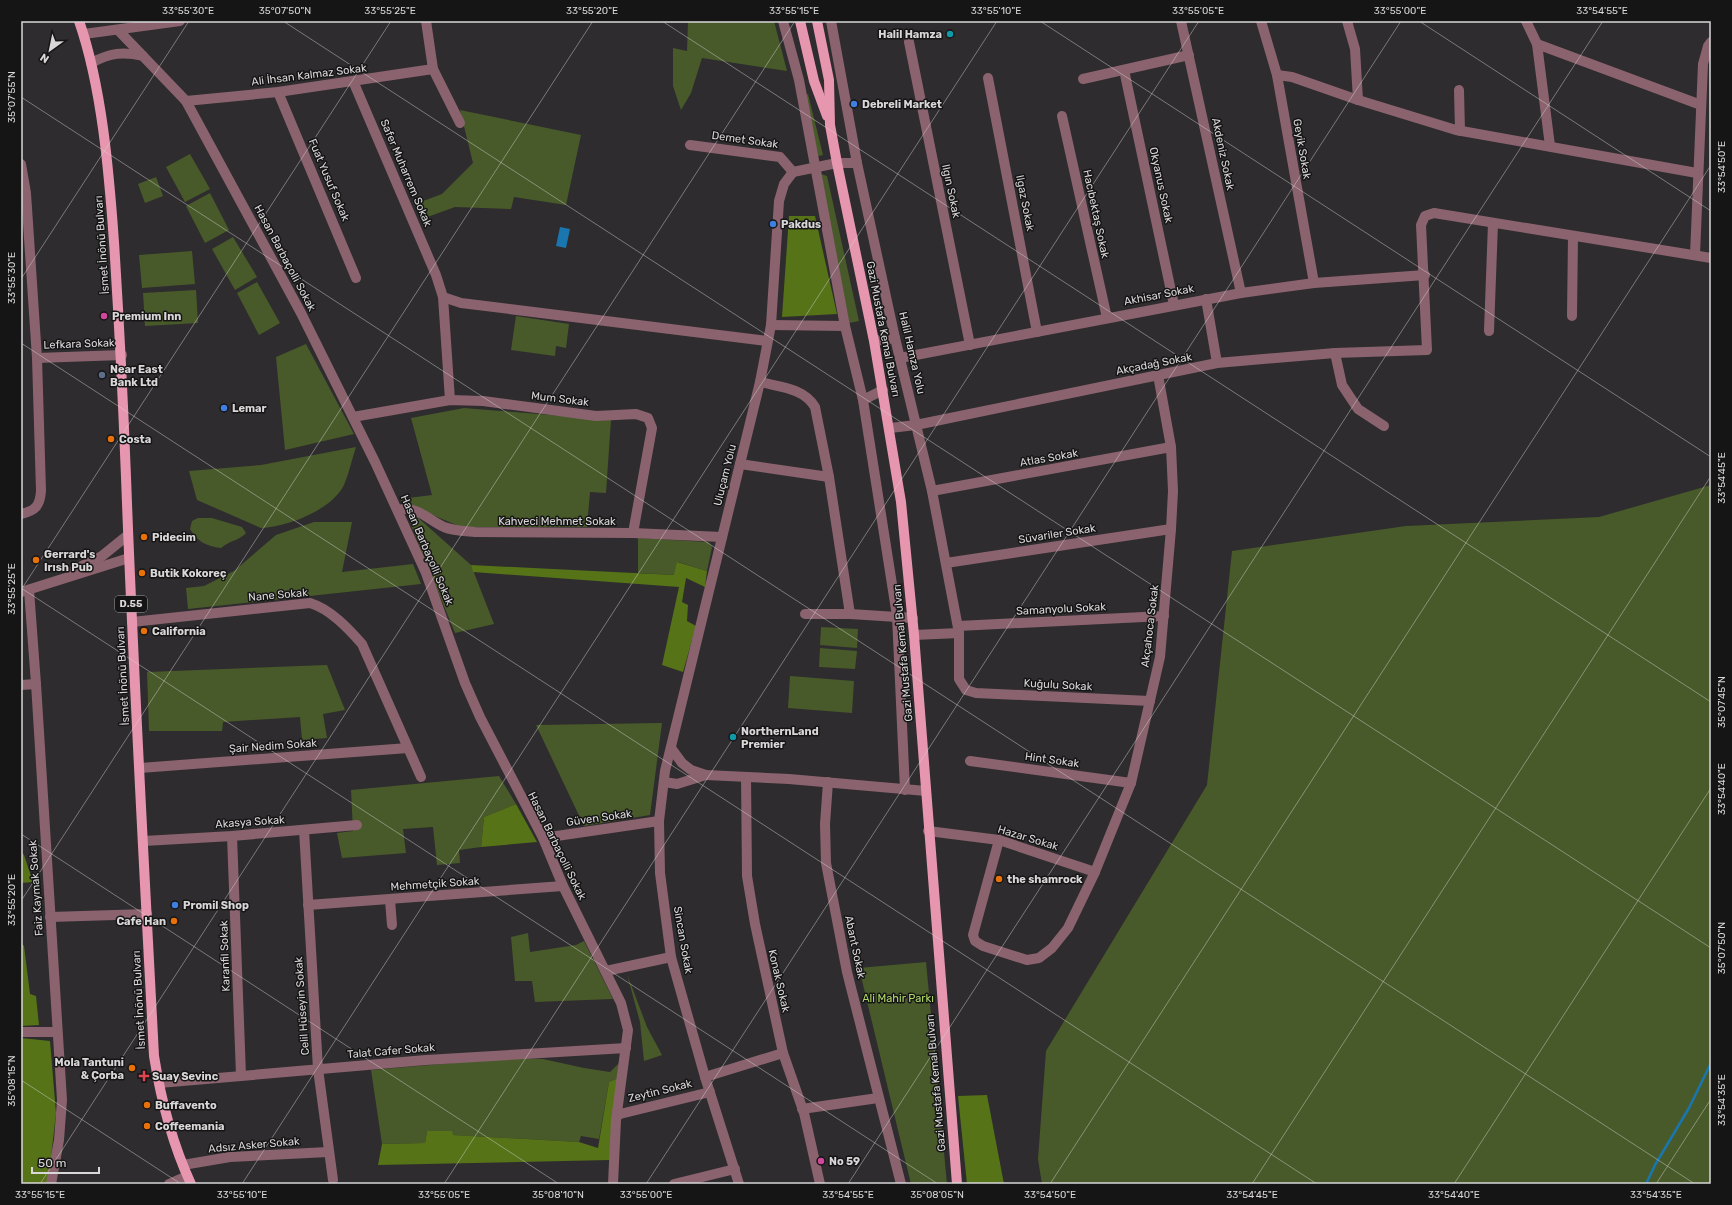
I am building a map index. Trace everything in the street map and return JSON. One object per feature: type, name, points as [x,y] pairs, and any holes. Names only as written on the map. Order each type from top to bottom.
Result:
[{"type":"main road","name":"İsmet İnönü Bulvarı","points":[[79,21],[84,34],[91,63],[106,155],[122,354],[129,558],[154,1056],[171,1133],[189,1180]]},
{"type":"main road","name":"Gazi Mustafa Kemal Bulvarı","points":[[800,21],[817,87],[830,125]]},
{"type":"main road","name":"Gazi Mustafa Kemal Bulvarı","points":[[817,21],[828,80],[830,125],[874,341],[902,502],[913,618],[928,831],[957,1184]]},
{"type":"street","points":[[84,34],[180,21]]},
{"type":"street","points":[[426,21],[433,69],[460,122]]},
{"type":"street","points":[[783,21],[801,90],[845,326],[863,400],[897,616],[905,790]]},
{"type":"street","name":"Halil Hamza Yolu","points":[[831,21],[857,163],[895,338],[932,491],[958,629],[959,679],[966,690]]},
{"type":"street","name":"Akdeniz Sokak","points":[[1181,21],[1241,293]]},
{"type":"street","name":"Geyik Sokak","points":[[1261,21],[1277,75],[1314,283]]},
{"type":"street","points":[[1347,21],[1355,49],[1358,100]]},
{"type":"street","points":[[1526,21],[1538,44],[1550,146]]},
{"type":"street","name":"Hasan Barbaçolli Sokak","points":[[118,30],[186,100],[301,313],[398,510],[426,573],[465,683],[480,717],[543,838],[564,886],[621,1003],[628,1030],[617,1116],[614,1184]]},
{"type":"street","name":"Ilgın Sokak","points":[[909,42],[970,345]]},
{"type":"street","points":[[1695,256],[1697,173],[1703,64],[1708,46],[1711,42]]},
{"type":"street","points":[[1538,44],[1701,105]]},
{"type":"street","points":[[91,63],[110,54],[121,52],[144,56]]},
{"type":"street","points":[[1083,79],[1189,55]]},
{"type":"street","name":"Ali İhsan Kalmaz Sokak","points":[[186,100],[278,92],[433,69]]},
{"type":"street","name":"Okyanus Sokak","points":[[1124,70],[1174,304]]},
{"type":"street","points":[[1277,75],[1292,77],[1358,100],[1460,131],[1697,173]]},
{"type":"street","name":"Ilgaz Sokak","points":[[988,78],[1037,332]]},
{"type":"street","name":"Safer Muharrem Sokak","points":[[353,81],[436,275],[443,297],[450,400]]},
{"type":"street","points":[[801,90],[817,87]]},
{"type":"street","points":[[1459,90],[1460,131]]},
{"type":"street","name":"Fuat Yusuf Sokak","points":[[278,92],[356,278]]},
{"type":"street","name":"Hacıbektaş Sokak","points":[[1062,116],[1107,318]]},
{"type":"street","name":"Demet Sokak","points":[[690,145],[780,157],[793,172]]},
{"type":"street","points":[[793,172],[837,163],[857,163]]},
{"type":"street","points":[[21,164],[37,358],[41,492],[40,502],[35,509],[21,514]]},
{"type":"street","name":"Uluçam Yolu","points":[[664,782],[760,382],[771,325],[779,201],[784,184],[793,172]]},
{"type":"street","points":[[1425,275],[1421,225],[1425,216],[1434,213],[1711,258]]},
{"type":"street","points":[[1489,331],[1493,223]]},
{"type":"street","points":[[1572,316],[1573,236]]},
{"type":"street","name":"Akhisar Sokak","points":[[900,358],[1174,304],[1241,293],[1314,283],[1425,275]]},
{"type":"street","name":"Akçadağ Sokak","points":[[890,428],[916,425],[1217,363],[1335,353],[1428,350],[1425,275]]},
{"type":"street","points":[[443,297],[461,303],[767,341]]},
{"type":"street","points":[[1206,299],[1217,363]]},
{"type":"street","points":[[771,325],[845,326]]},
{"type":"street","points":[[874,341],[895,338]]},
{"type":"street","points":[[1335,353],[1342,385],[1358,409],[1384,426]]},
{"type":"street","name":"Lefkara Sokak","points":[[37,358],[122,354]]},
{"type":"street","name":"Akçahoca Sokak","points":[[999,840],[973,935],[975,941],[983,946],[1027,960],[1039,958],[1052,948],[1068,928],[1095,872],[1131,783],[1160,657],[1173,491],[1171,448],[1158,375]]},
{"type":"street","points":[[760,382],[802,393],[809,398],[815,407],[829,477],[850,614]]},
{"type":"street","points":[[863,400],[883,390]]},
{"type":"street","name":"Mum Sokak","points":[[353,417],[450,400],[483,401],[596,416],[636,414],[648,418],[652,428],[633,533]]},
{"type":"street","name":"Atlas Sokak","points":[[932,491],[1171,448]]},
{"type":"street","points":[[740,464],[829,477]]},
{"type":"street","name":"Kahveci Mehmet Sokak","points":[[398,510],[406,508],[417,511],[443,526],[459,531],[633,533],[722,537]]},
{"type":"street","name":"Süvariler Sokak","points":[[946,563],[1171,529]]},
{"type":"street","points":[[50,582],[102,556],[128,535]]},
{"type":"street","points":[[25,591],[129,558]]},
{"type":"street","name":"Faiz Kaymak Sokak","points":[[25,591],[36,684],[62,1113],[51,1184]]},
{"type":"street","name":"Nane Sokak","points":[[132,622],[310,603],[320,606],[350,630],[362,644],[421,777]]},
{"type":"street","points":[[805,614],[850,614],[913,618]]},
{"type":"street","name":"Samanyolu Sokak","points":[[914,635],[958,629],[1164,616]]},
{"type":"street","points":[[21,685],[36,684]]},
{"type":"street","name":"Kuğulu Sokak","points":[[966,690],[976,693],[1150,701]]},
{"type":"street","name":"Şair Nedim Sokak","points":[[140,768],[408,748]]},
{"type":"street","points":[[671,748],[682,763],[691,770],[706,775],[828,782],[926,791]]},
{"type":"street","name":"Hint Sokak","points":[[970,760],[1131,783]]},
{"type":"street","points":[[664,782],[677,784],[706,775]]},
{"type":"street","name":"Konak Sokak","points":[[746,777],[747,876],[754,924],[783,1053],[802,1109],[820,1184]]},
{"type":"street","name":"Sincan Sokak","points":[[664,782],[659,821],[660,873],[671,957],[705,1077],[739,1184]]},
{"type":"street","name":"Abant Sokak","points":[[828,782],[825,824],[826,864],[847,972],[901,1184]]},
{"type":"street","name":"Güven Sokak","points":[[543,838],[659,821]]},
{"type":"street","name":"Akasya Sokak","points":[[144,841],[232,836],[357,825]]},
{"type":"street","name":"Celil Hüseyin Sokak","points":[[304,830],[318,1069],[328,1152],[333,1180]]},
{"type":"street","name":"Hazar Sokak","points":[[928,831],[999,840],[1095,872]]},
{"type":"street","name":"Karanfil Sokak","points":[[232,836],[241,1075]]},
{"type":"street","name":"Mehmetçik Sokak","points":[[308,905],[564,886]]},
{"type":"street","points":[[390,900],[392,925]]},
{"type":"street","points":[[50,917],[147,914]]},
{"type":"street","points":[[606,971],[671,957]]},
{"type":"street","points":[[21,1032],[56,1032]]},
{"type":"street","name":"Talat Cafer Sokak","points":[[159,1083],[241,1075],[485,1056],[626,1048]]},
{"type":"street","points":[[705,1077],[783,1053]]},
{"type":"street","name":"Zeytin Sokak","points":[[617,1116],[710,1092]]},
{"type":"street","points":[[802,1109],[878,1098]]},
{"type":"street","name":"Adsız Asker Sokak","points":[[183,1165],[230,1157],[328,1152]]},
{"type":"street","points":[[674,1184],[735,1169]]},
{"type":"street","points":[[169,1184],[189,1180]]},
{"type":"green space","points":[[688,21],[774,21],[787,71],[702,58],[691,93],[681,110],[673,86],[673,48],[687,51]]},
{"type":"green space","points":[[808,94],[823,155],[818,156],[805,95]]},
{"type":"green space","points":[[460,110],[581,135],[566,205],[514,197],[511,209],[455,207],[422,219],[415,204],[442,194],[473,163]]},
{"type":"green space","points":[[190,154],[210,189],[185,202],[166,167]]},
{"type":"green space","points":[[821,174],[827,176],[859,321],[849,323]]},
{"type":"green space","points":[[156,177],[163,196],[145,203],[138,184]]},
{"type":"green space","points":[[210,193],[229,230],[205,243],[186,206]]},
{"type":"green space","points":[[789,216],[815,216],[837,314],[782,317]]},
{"type":"green space","points":[[233,237],[257,277],[235,290],[212,249]]},
{"type":"green space","points":[[192,251],[195,284],[142,288],[139,255]]},
{"type":"green space","points":[[257,282],[280,323],[259,335],[237,293]]},
{"type":"green space","points":[[196,290],[198,323],[145,326],[143,293]]},
{"type":"green space","points":[[516,316],[569,324],[566,348],[556,346],[555,356],[511,350]]},
{"type":"green space","points":[[306,344],[354,434],[285,450],[276,357]]},
{"type":"green space","points":[[464,408],[611,420],[606,493],[590,492],[587,527],[461,527],[402,502],[400,499],[432,495],[411,418]]},
{"type":"green space","points":[[356,447],[344,485],[330,502],[308,516],[296,521],[272,527],[261,528],[197,500],[189,471],[261,465]]},
{"type":"green space","points":[[1711,485],[1711,1184],[1042,1184],[1038,1159],[1046,1051],[1207,785],[1232,551],[1406,526],[1599,517]]},
{"type":"green space","points":[[415,515],[471,565],[494,624],[455,633],[408,518]]},
{"type":"green space","points":[[198,518],[212,518],[242,527],[246,533],[240,538],[221,548],[211,546],[199,540],[190,529],[192,521]]},
{"type":"green space","points":[[314,522],[352,522],[342,572],[413,564],[421,584],[188,609],[186,588],[204,586],[234,571],[276,535]]},
{"type":"green space","points":[[638,538],[708,542],[712,547],[707,571],[678,562],[675,575],[638,573]]},
{"type":"green space","points":[[677,562],[707,571],[705,587],[686,578],[682,602],[688,605],[687,621],[696,626],[683,672],[662,665],[679,587],[473,572],[471,565],[674,575]]},
{"type":"green space","points":[[821,627],[858,629],[857,648],[820,645]]},
{"type":"green space","points":[[820,648],[857,651],[855,669],[819,667]]},
{"type":"green space","points":[[327,665],[345,710],[323,714],[327,738],[302,740],[300,717],[223,722],[222,731],[149,731],[147,672]]},
{"type":"green space","points":[[790,676],[854,681],[852,713],[788,708]]},
{"type":"green space","points":[[662,723],[650,815],[584,826],[536,725]]},
{"type":"green space","points":[[499,776],[516,804],[484,817],[481,847],[459,850],[460,863],[437,865],[433,827],[403,829],[406,853],[342,858],[337,833],[353,831],[351,790]]},
{"type":"green space","points":[[516,804],[537,842],[481,847],[484,817]]},
{"type":"green space","points":[[21,851],[24,855],[33,882],[21,883]]},
{"type":"green space","points":[[528,933],[530,952],[576,945],[584,941],[613,999],[535,1002],[532,981],[515,981],[511,937]]},
{"type":"green space","points":[[21,942],[24,946],[30,994],[36,996],[39,1025],[21,1026]]},
{"type":"green space","name":"Ali Mahir Parkı","points":[[926,962],[947,1184],[911,1184],[859,968]]},
{"type":"green space","points":[[627,974],[647,1027],[662,1055],[644,1061],[640,1022]]},
{"type":"green space","points":[[21,1038],[50,1041],[56,1113],[48,1184],[21,1184]]},
{"type":"green space","points":[[512,1058],[543,1059],[610,1072],[619,1063],[618,1078],[609,1082],[599,1139],[581,1136],[579,1142],[452,1135],[452,1131],[427,1131],[425,1143],[382,1144],[371,1070]]},
{"type":"green space","points":[[618,1078],[610,1160],[378,1165],[382,1144],[425,1143],[427,1131],[452,1131],[453,1135],[579,1142],[598,1148],[609,1082]]},
{"type":"green space","points":[[987,1095],[1004,1184],[967,1184],[958,1096]]},
{"type":"water","points":[[560,227],[570,229],[566,248],[556,246]]},
{"type":"waterway","points":[[1646,1184],[1655,1165],[1689,1108],[1711,1063]]},
{"type":"place","name":"Halil Hamza","points":[[950,34]]},
{"type":"place","name":"Debreli Market","points":[[854,104]]},
{"type":"place","name":"Pakdus","points":[[773,224]]},
{"type":"place","name":"Premium Inn","points":[[104,316]]},
{"type":"place","name":"Near East Bank Ltd","points":[[102,375]]},
{"type":"place","name":"Lemar","points":[[224,408]]},
{"type":"place","name":"Costa","points":[[111,439]]},
{"type":"place","name":"Pidecim","points":[[144,537]]},
{"type":"place","name":"Gerrard's Irısh Pub","points":[[36,560]]},
{"type":"place","name":"Butik Kokoreç","points":[[142,573]]},
{"type":"place","name":"California","points":[[144,631]]},
{"type":"place","name":"NorthernLand Premier","points":[[733,737]]},
{"type":"place","name":"the shamrock","points":[[999,879]]},
{"type":"place","name":"Promil Shop","points":[[175,905]]},
{"type":"place","name":"Cafe Han","points":[[174,921]]},
{"type":"place","name":"Mola Tantuni & Çorba","points":[[132,1068]]},
{"type":"place","name":"Suay Sevinc","points":[[144,1076]]},
{"type":"place","name":"Buffavento","points":[[147,1105]]},
{"type":"place","name":"Coffeemania","points":[[147,1126]]},
{"type":"place","name":"No 59","points":[[821,1161]]}]
